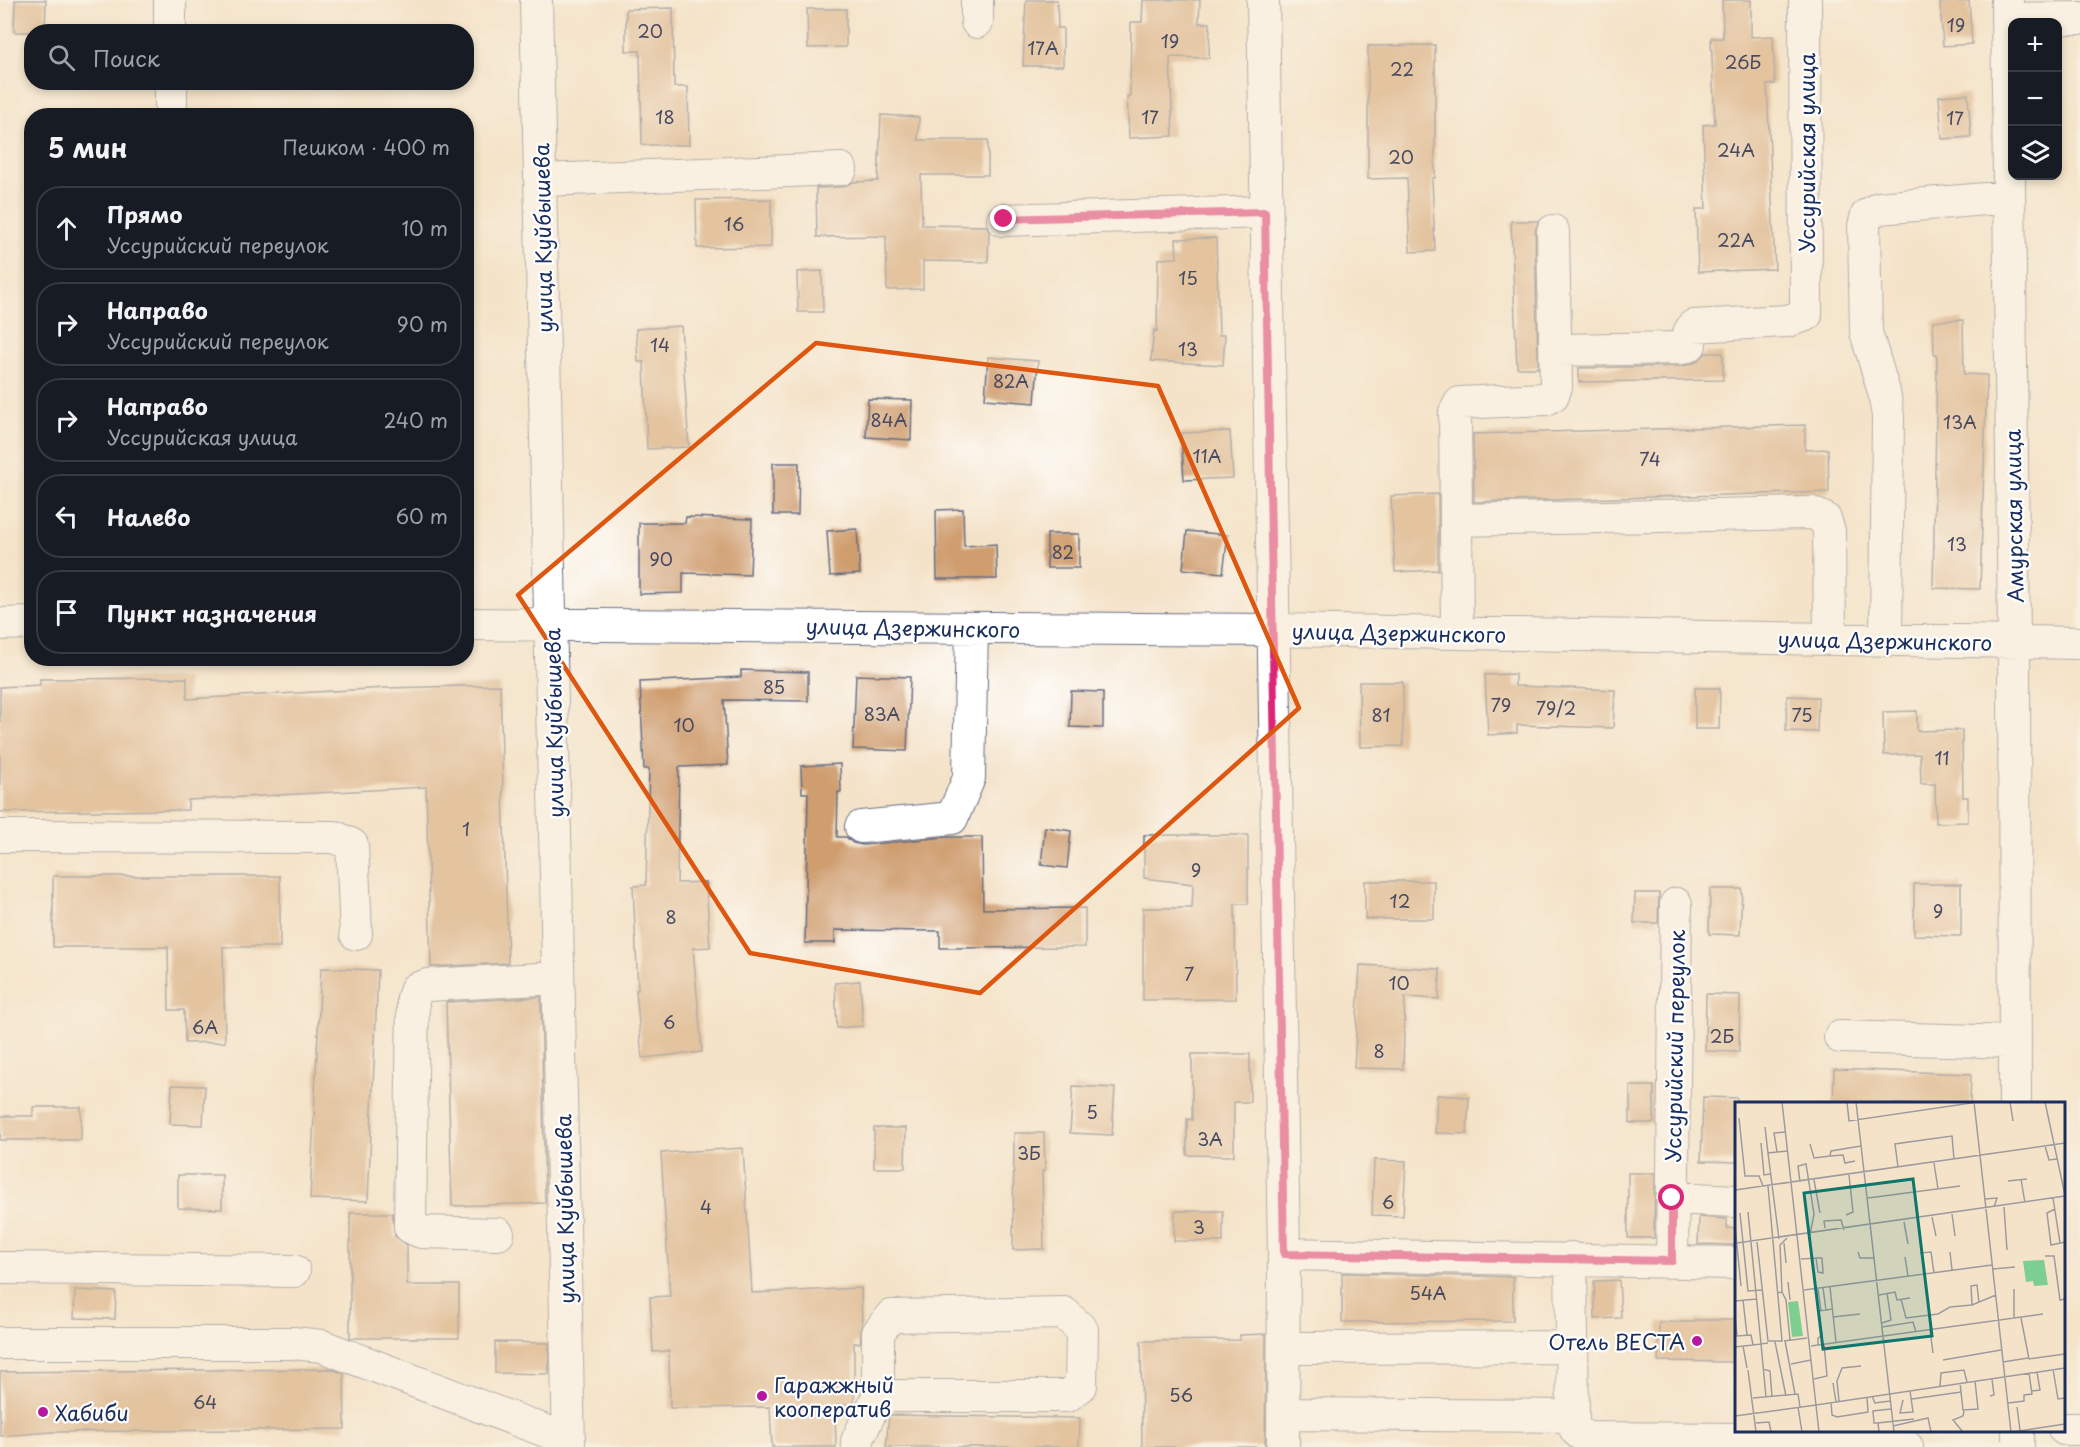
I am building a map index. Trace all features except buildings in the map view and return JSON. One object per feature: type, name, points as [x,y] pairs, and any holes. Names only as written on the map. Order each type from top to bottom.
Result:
[{"type":"street","points":[[170,0],[170,24]]},
{"type":"street","name":"улица Куйбышева","points":[[536,0],[569,1444]]},
{"type":"street","points":[[1263,0],[1284,1254],[1283,1447]]},
{"type":"street","name":"Уссурийская улица","points":[[1556,350],[1682,348],[1690,345],[1689,333],[1693,327],[1787,321],[1806,315],[1805,0]]},
{"type":"street","points":[[2007,10],[2080,18]]},
{"type":"street","name":"Амурская улица","points":[[2007,10],[2014,642],[2015,1102]]},
{"type":"street","points":[[171,90],[171,108]]},
{"type":"street","points":[[541,180],[841,169]]},
{"type":"street","points":[[1886,640],[1888,416],[1884,392],[1866,332],[1864,226],[1868,215],[1879,208],[2009,197]]},
{"type":"street","points":[[1004,219],[1265,212]]},
{"type":"street","points":[[1457,633],[1455,412],[1460,403],[1546,399],[1553,395],[1556,387],[1556,350],[1553,231]]},
{"type":"street","points":[[1456,520],[1812,513],[1825,519],[1829,531],[1830,639]]},
{"type":"street","points":[[0,624],[24,624]]},
{"type":"street","name":"улица Дзержинского","points":[[474,624],[1274,630],[2080,643]]},
{"type":"street","points":[[861,827],[952,818],[969,778],[972,628]]},
{"type":"street","points":[[0,836],[335,837],[352,845],[356,934]]},
{"type":"street","name":"Уссурийский переулок","points":[[1672,1261],[1676,904]]},
{"type":"street","points":[[498,1234],[421,1232],[410,1227],[416,989],[428,985],[558,978]]},
{"type":"street","points":[[1840,1037],[2015,1042]]},
{"type":"street","points":[[1672,1198],[1735,1201]]},
{"type":"street","points":[[1284,1254],[1735,1263]]},
{"type":"street","points":[[1571,1258],[1573,1428],[1578,1434],[1588,1438],[1805,1435],[1897,1440],[1907,1447]]},
{"type":"street","points":[[0,1268],[294,1271]]},
{"type":"street","points":[[858,1447],[857,1441],[878,1396],[878,1333],[891,1316],[1064,1313],[1082,1330],[1081,1386],[1067,1396],[878,1396]]},
{"type":"street","points":[[0,1343],[293,1343],[322,1346],[569,1444]]},
{"type":"street","points":[[1285,1348],[1571,1347]]},
{"type":"street","points":[[1283,1414],[1573,1416]]},
{"type":"highlighted area","points":[[816,343],[1158,386],[1299,708],[980,993],[750,953],[518,595]]},
{"type":"place","name":"Отель ВЕСТА","points":[[1697,1341]]},
{"type":"place","name":"Гаражжный кооператив","points":[[762,1396]]},
{"type":"place","name":"Хабиби","points":[[43,1412]]},
{"type":"route","points":[[1004,219],[1265,212],[1284,1254],[1672,1261],[1672,1198]]}]
